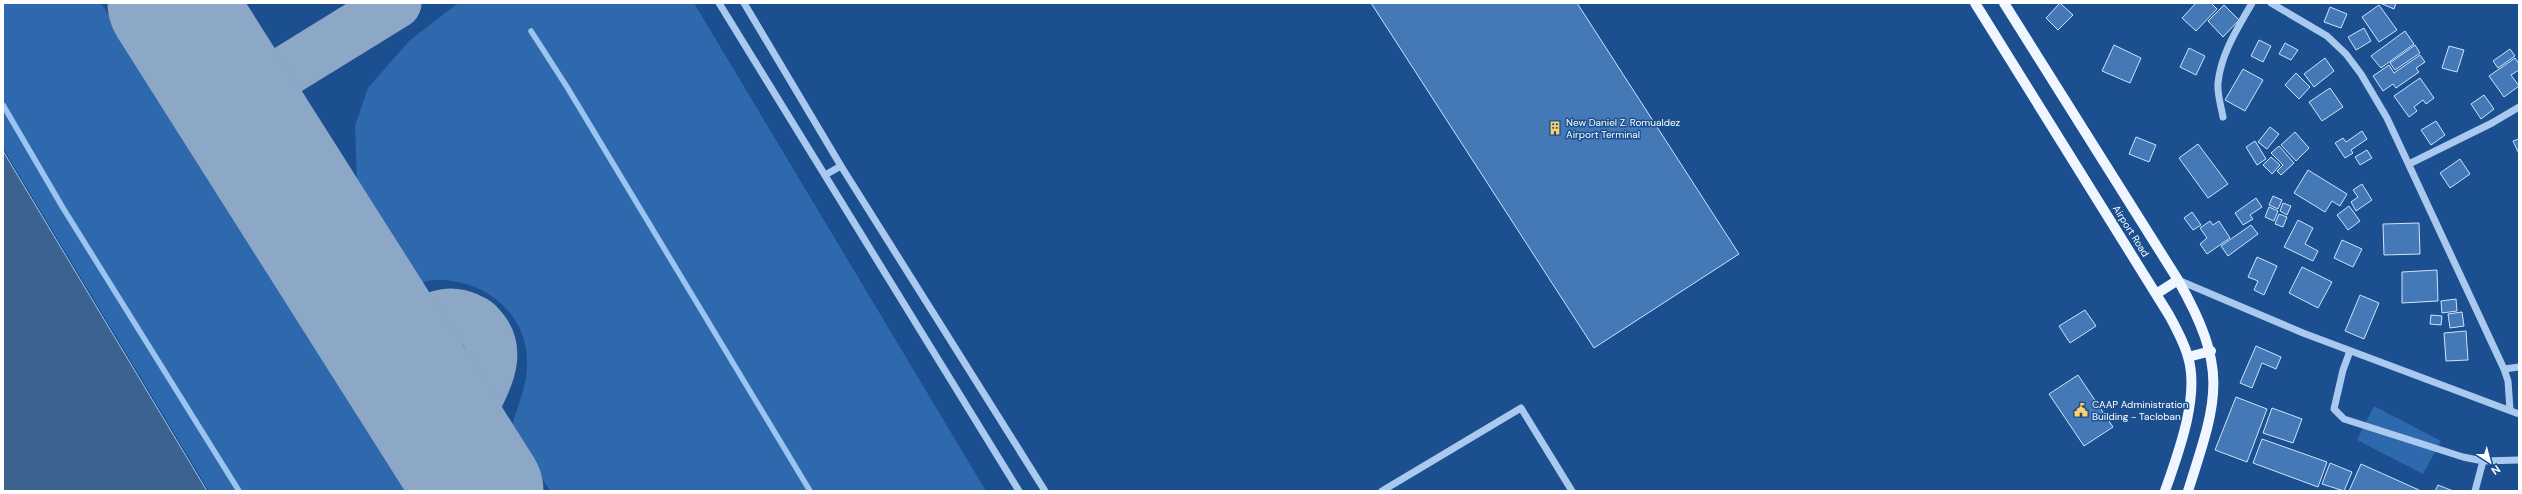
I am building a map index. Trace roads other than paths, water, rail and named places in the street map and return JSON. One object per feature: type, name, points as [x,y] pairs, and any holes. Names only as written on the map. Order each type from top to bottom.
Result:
[{"type":"main road","name":"Airport Road","points":[[1975,3],[2169,315],[2188,357],[2191,374],[2184,434],[2165,491]]},
{"type":"main road","name":"Airport Road","points":[[2004,3],[2178,280],[2203,328],[2211,350],[2214,372],[2212,413],[2188,491]]},
{"type":"main road","points":[[2156,294],[2178,280]]},
{"type":"main road","points":[[2188,357],[2211,350]]},
{"type":"street","points":[[719,3],[1019,491]]},
{"type":"street","points":[[744,3],[841,166],[1045,491]]},
{"type":"street","points":[[2223,117],[2218,84],[2222,64],[2230,42],[2252,3]]},
{"type":"street","points":[[2271,3],[2321,32],[2346,54],[2375,97],[2409,164],[2504,369],[2508,381],[2510,410]]},
{"type":"street","points":[[2409,164],[2492,124],[2519,107]]},
{"type":"street","points":[[825,175],[841,166]]},
{"type":"street","points":[[2178,280],[2350,351],[2519,414]]},
{"type":"street","points":[[2350,351],[2343,370],[2334,409],[2338,416],[2463,457],[2483,462],[2519,460]]},
{"type":"street","points":[[2504,369],[2519,367]]},
{"type":"street","points":[[1382,491],[1521,408],[1572,491]]},
{"type":"street","points":[[2475,491],[2483,462]]},
{"type":"waterway","points":[[531,31],[567,87],[810,491]]},
{"type":"waterway","points":[[3,105],[63,208],[239,491]]},
{"type":"place","name":"New Daniel Z. Romualdez Airport Terminal","points":[[1555,128]]},
{"type":"place","name":"CAAP Administration Building - Tacloban","points":[[2081,410]]}]
